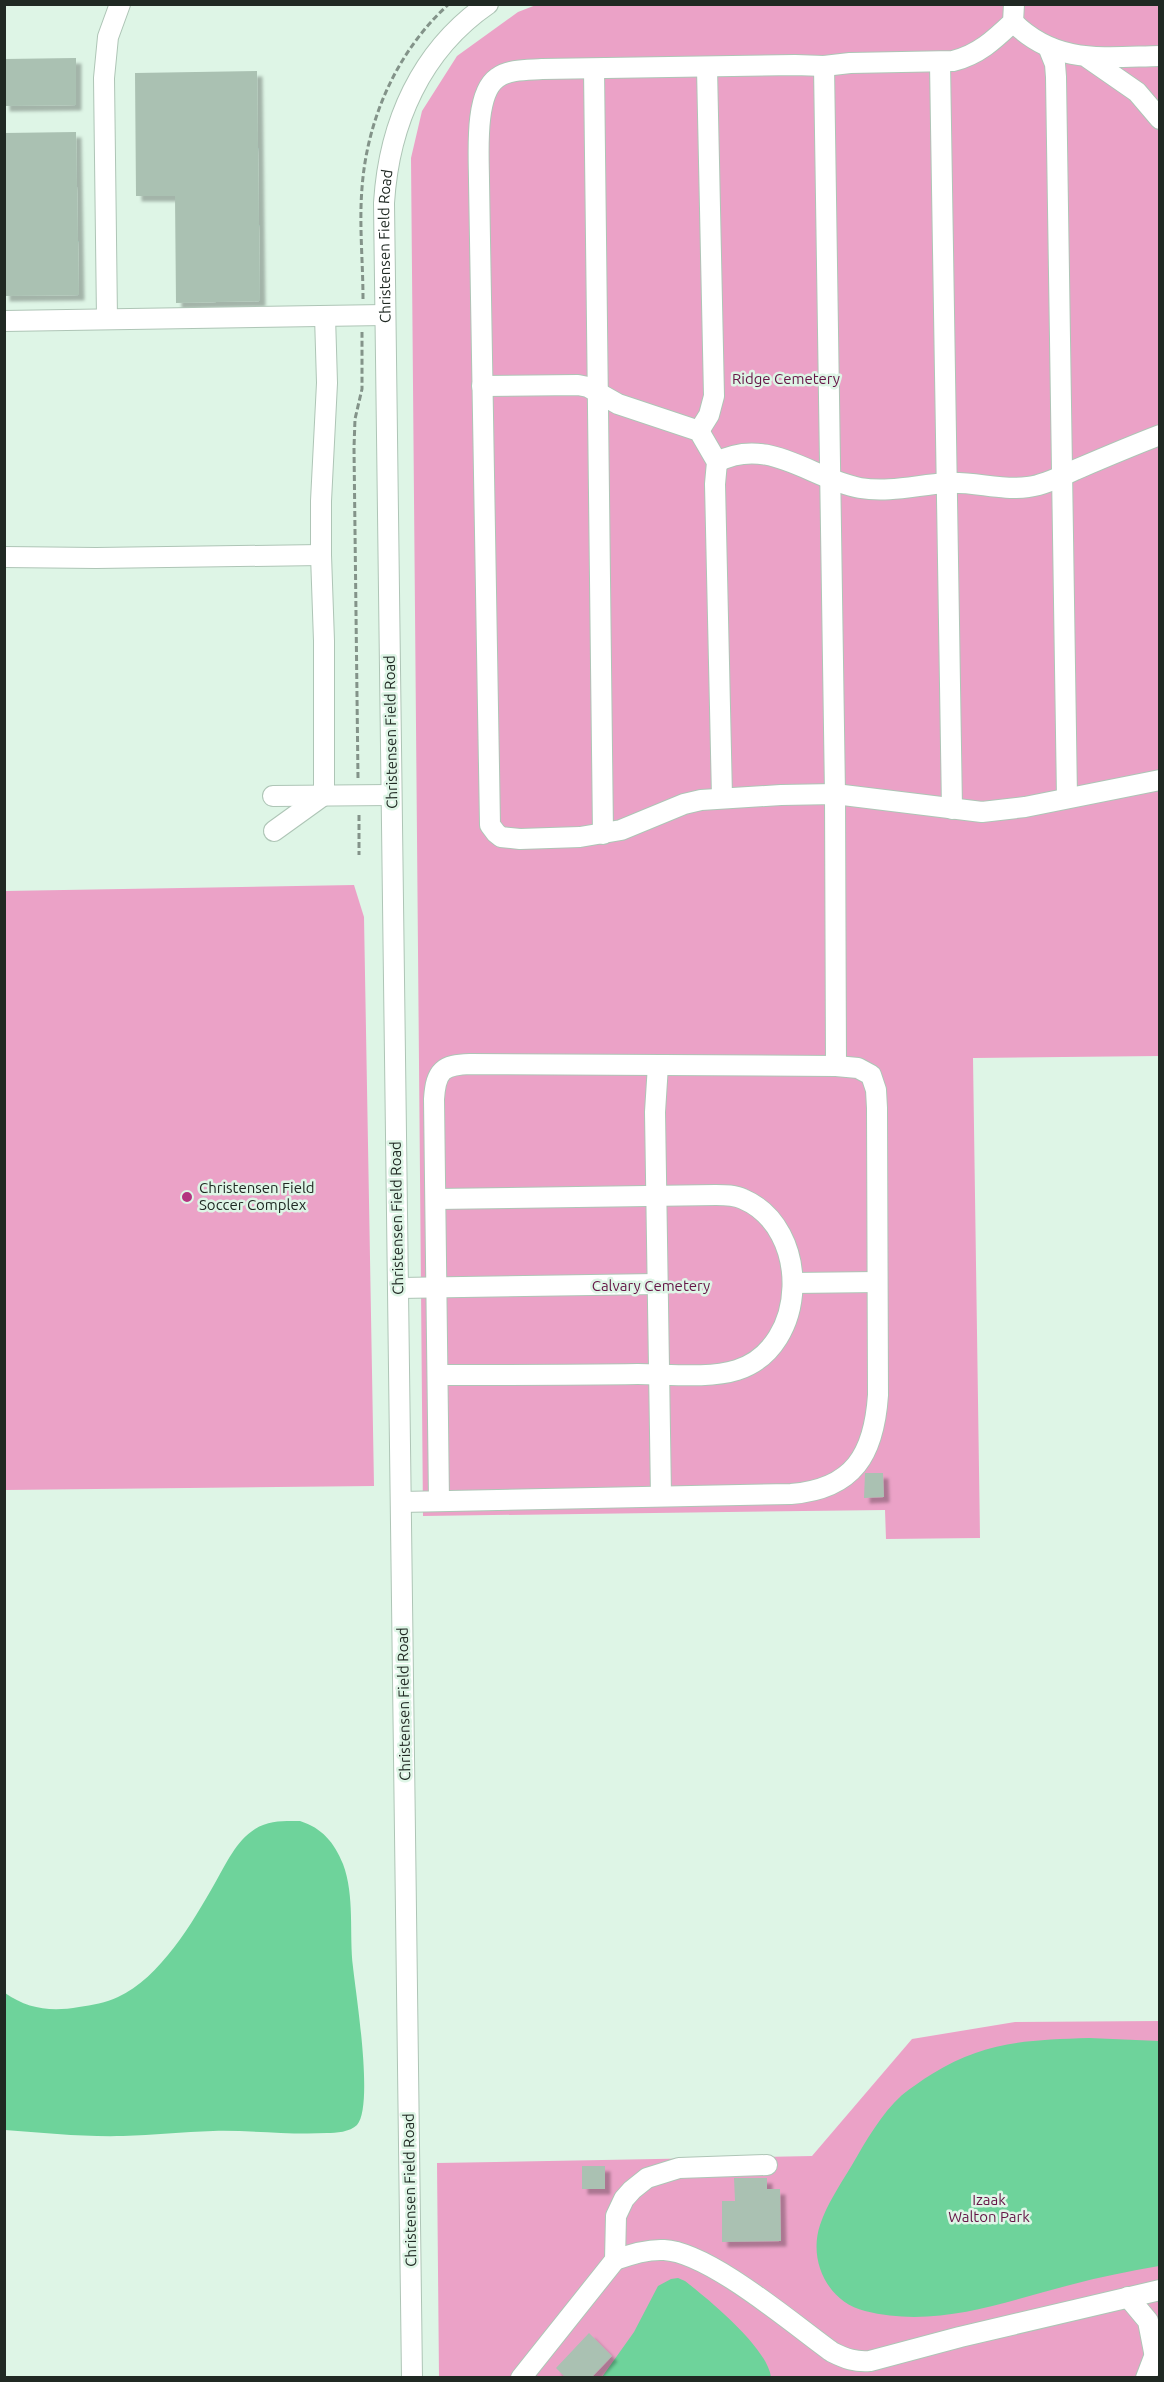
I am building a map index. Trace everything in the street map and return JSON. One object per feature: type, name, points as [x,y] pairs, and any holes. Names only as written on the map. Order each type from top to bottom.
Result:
[{"type":"street","points":[[107,320],[104,78],[108,37],[120,4]]},
{"type":"street","name":"Christensen Field Road","points":[[412,2378],[384,203],[387,170],[401,117],[425,67],[452,34],[488,4]]},
{"type":"street","points":[[1013,13],[1022,32],[1049,49],[1088,58],[1160,56]]},
{"type":"street","points":[[1013,13],[996,39],[969,57],[940,63],[542,69],[511,72],[495,79],[488,88],[481,115],[479,142],[490,825],[501,837],[520,839],[603,834],[621,830],[684,804],[722,797],[835,794],[982,812],[1160,780]]},
{"type":"street","points":[[1049,49],[1055,64],[1056,77],[1067,798]]},
{"type":"street","points":[[1088,58],[1137,92],[1160,119]]},
{"type":"street","points":[[940,63],[952,809]]},
{"type":"street","points":[[824,66],[835,794],[836,1066]]},
{"type":"street","points":[[699,431],[709,415],[714,396],[707,68]]},
{"type":"street","points":[[594,69],[603,834]]},
{"type":"street","points":[[4,321],[385,315]]},
{"type":"street","points":[[324,795],[321,501],[327,383],[325,316]]},
{"type":"street","points":[[482,386],[578,385],[618,404],[699,431],[717,462],[715,484],[722,797]]},
{"type":"street","points":[[717,462],[739,453],[760,453],[778,457],[852,486],[882,490],[947,483],[1029,487],[1062,476],[1158,435]]},
{"type":"street","points":[[946,449],[958,466],[981,484]]},
{"type":"street","points":[[918,486],[930,474],[946,449]]},
{"type":"street","points":[[830,498],[836,491],[852,486]]},
{"type":"street","points":[[4,557],[321,555]]},
{"type":"street","points":[[274,831],[324,795]]},
{"type":"street","points":[[273,796],[392,795]]},
{"type":"street","points":[[401,1502],[798,1494],[830,1485],[855,1469],[869,1446],[877,1412],[875,1082],[866,1070],[836,1066],[470,1064],[446,1067],[440,1072],[435,1089],[439,1501]]},
{"type":"street","points":[[658,1065],[655,1112],[661,1496]]},
{"type":"street","points":[[435,1199],[656,1195],[740,1197],[756,1206],[771,1221],[785,1244],[793,1283],[784,1326],[773,1346],[755,1362],[734,1371],[658,1374],[438,1375]]},
{"type":"street","points":[[793,1283],[878,1282]]},
{"type":"street","points":[[399,1288],[657,1284]]},
{"type":"street","points":[[615,2260],[616,2216],[619,2208],[632,2190],[647,2178],[679,2168],[767,2165]]},
{"type":"street","points":[[529,2375],[615,2260],[632,2254],[665,2250],[698,2259],[832,2352],[858,2361],[870,2361],[971,2334],[1160,2290]]},
{"type":"street","points":[[1128,2297],[1148,2321],[1157,2346],[1146,2378]]},
{"type":"green space","name":"Ridge Cemetery","points":[[536,5],[1159,5],[1159,1056],[973,1058],[980,1538],[886,1539],[885,1510],[423,1516],[411,158],[422,111],[457,56],[518,12]]},
{"type":"green space","name":"Christensen Field Soccer Complex","points":[[354,885],[364,917],[374,1486],[5,1490],[5,891]]},
{"type":"green space","name":"Izaak Walton Park","points":[[1159,2021],[1159,2377],[439,2377],[437,2163],[812,2156],[912,2039],[1015,2022]]},
{"type":"shaded area","points":[[300,1821],[315,1828],[326,1837],[339,1856],[347,1876],[353,1967],[364,2074],[362,2114],[357,2125],[343,2132],[334,2133],[213,2131],[134,2136],[5,2130],[5,1993],[22,2003],[49,2009],[79,2007],[118,1997],[148,1977],[174,1948],[232,1853],[248,1834],[266,1824]]},
{"type":"shaded area","points":[[1089,2038],[1159,2041],[1159,2266],[1092,2279],[994,2305],[943,2315],[891,2316],[865,2311],[841,2299],[831,2289],[819,2266],[817,2239],[820,2225],[830,2202],[863,2147],[894,2102],[928,2076],[970,2055],[1008,2044]]},
{"type":"shaded area","points":[[678,2278],[708,2299],[735,2324],[759,2352],[771,2377],[602,2377],[634,2332],[658,2286]]},
{"type":"building","points":[[76,58],[76,105],[4,106],[4,59]]},
{"type":"building","points":[[257,71],[260,301],[176,303],[175,196],[136,196],[135,73]]},
{"type":"building","points":[[76,132],[79,295],[4,296],[4,133]]},
{"type":"building","points":[[865,1473],[883,1473],[884,1497],[864,1498]]},
{"type":"building","points":[[582,2166],[605,2166],[605,2189],[582,2189]]},
{"type":"building","points":[[734,2178],[767,2178],[767,2189],[780,2189],[781,2241],[722,2242],[722,2201],[735,2201]]},
{"type":"building","points":[[589,2333],[612,2356],[591,2378],[566,2378],[556,2368]]},
{"type":"place","name":"Christensen Field Soccer Complex","points":[[187,1197]]},
{"type":"park label","name":"Calvary Cemetery","points":[[651,1286]]}]
